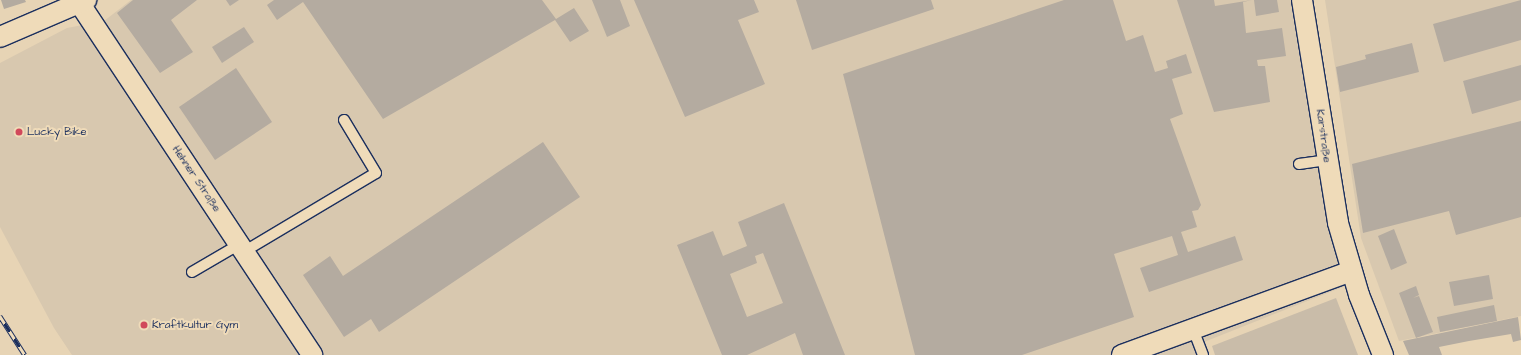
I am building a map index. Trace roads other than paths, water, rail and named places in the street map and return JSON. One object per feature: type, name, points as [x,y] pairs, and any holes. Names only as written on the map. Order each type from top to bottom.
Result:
[{"type":"street","name":"Karstraße","points":[[1302,0],[1326,160],[1338,223],[1351,271],[1382,355]]},
{"type":"street","name":"Hehner Straße","points":[[0,37],[83,2],[312,355]]},
{"type":"street","points":[[1122,355],[1351,271]]},
{"type":"lane","points":[[192,272],[242,247],[376,173],[344,120]]},
{"type":"lane","points":[[1300,164],[1326,160]]},
{"type":"lane","points":[[1193,329],[1203,355]]},
{"type":"railway","points":[[0,316],[25,355]]},
{"type":"place","name":"Lucky Bike","points":[[19,132]]},
{"type":"place","name":"Kraftkultur Gym","points":[[144,325]]}]
